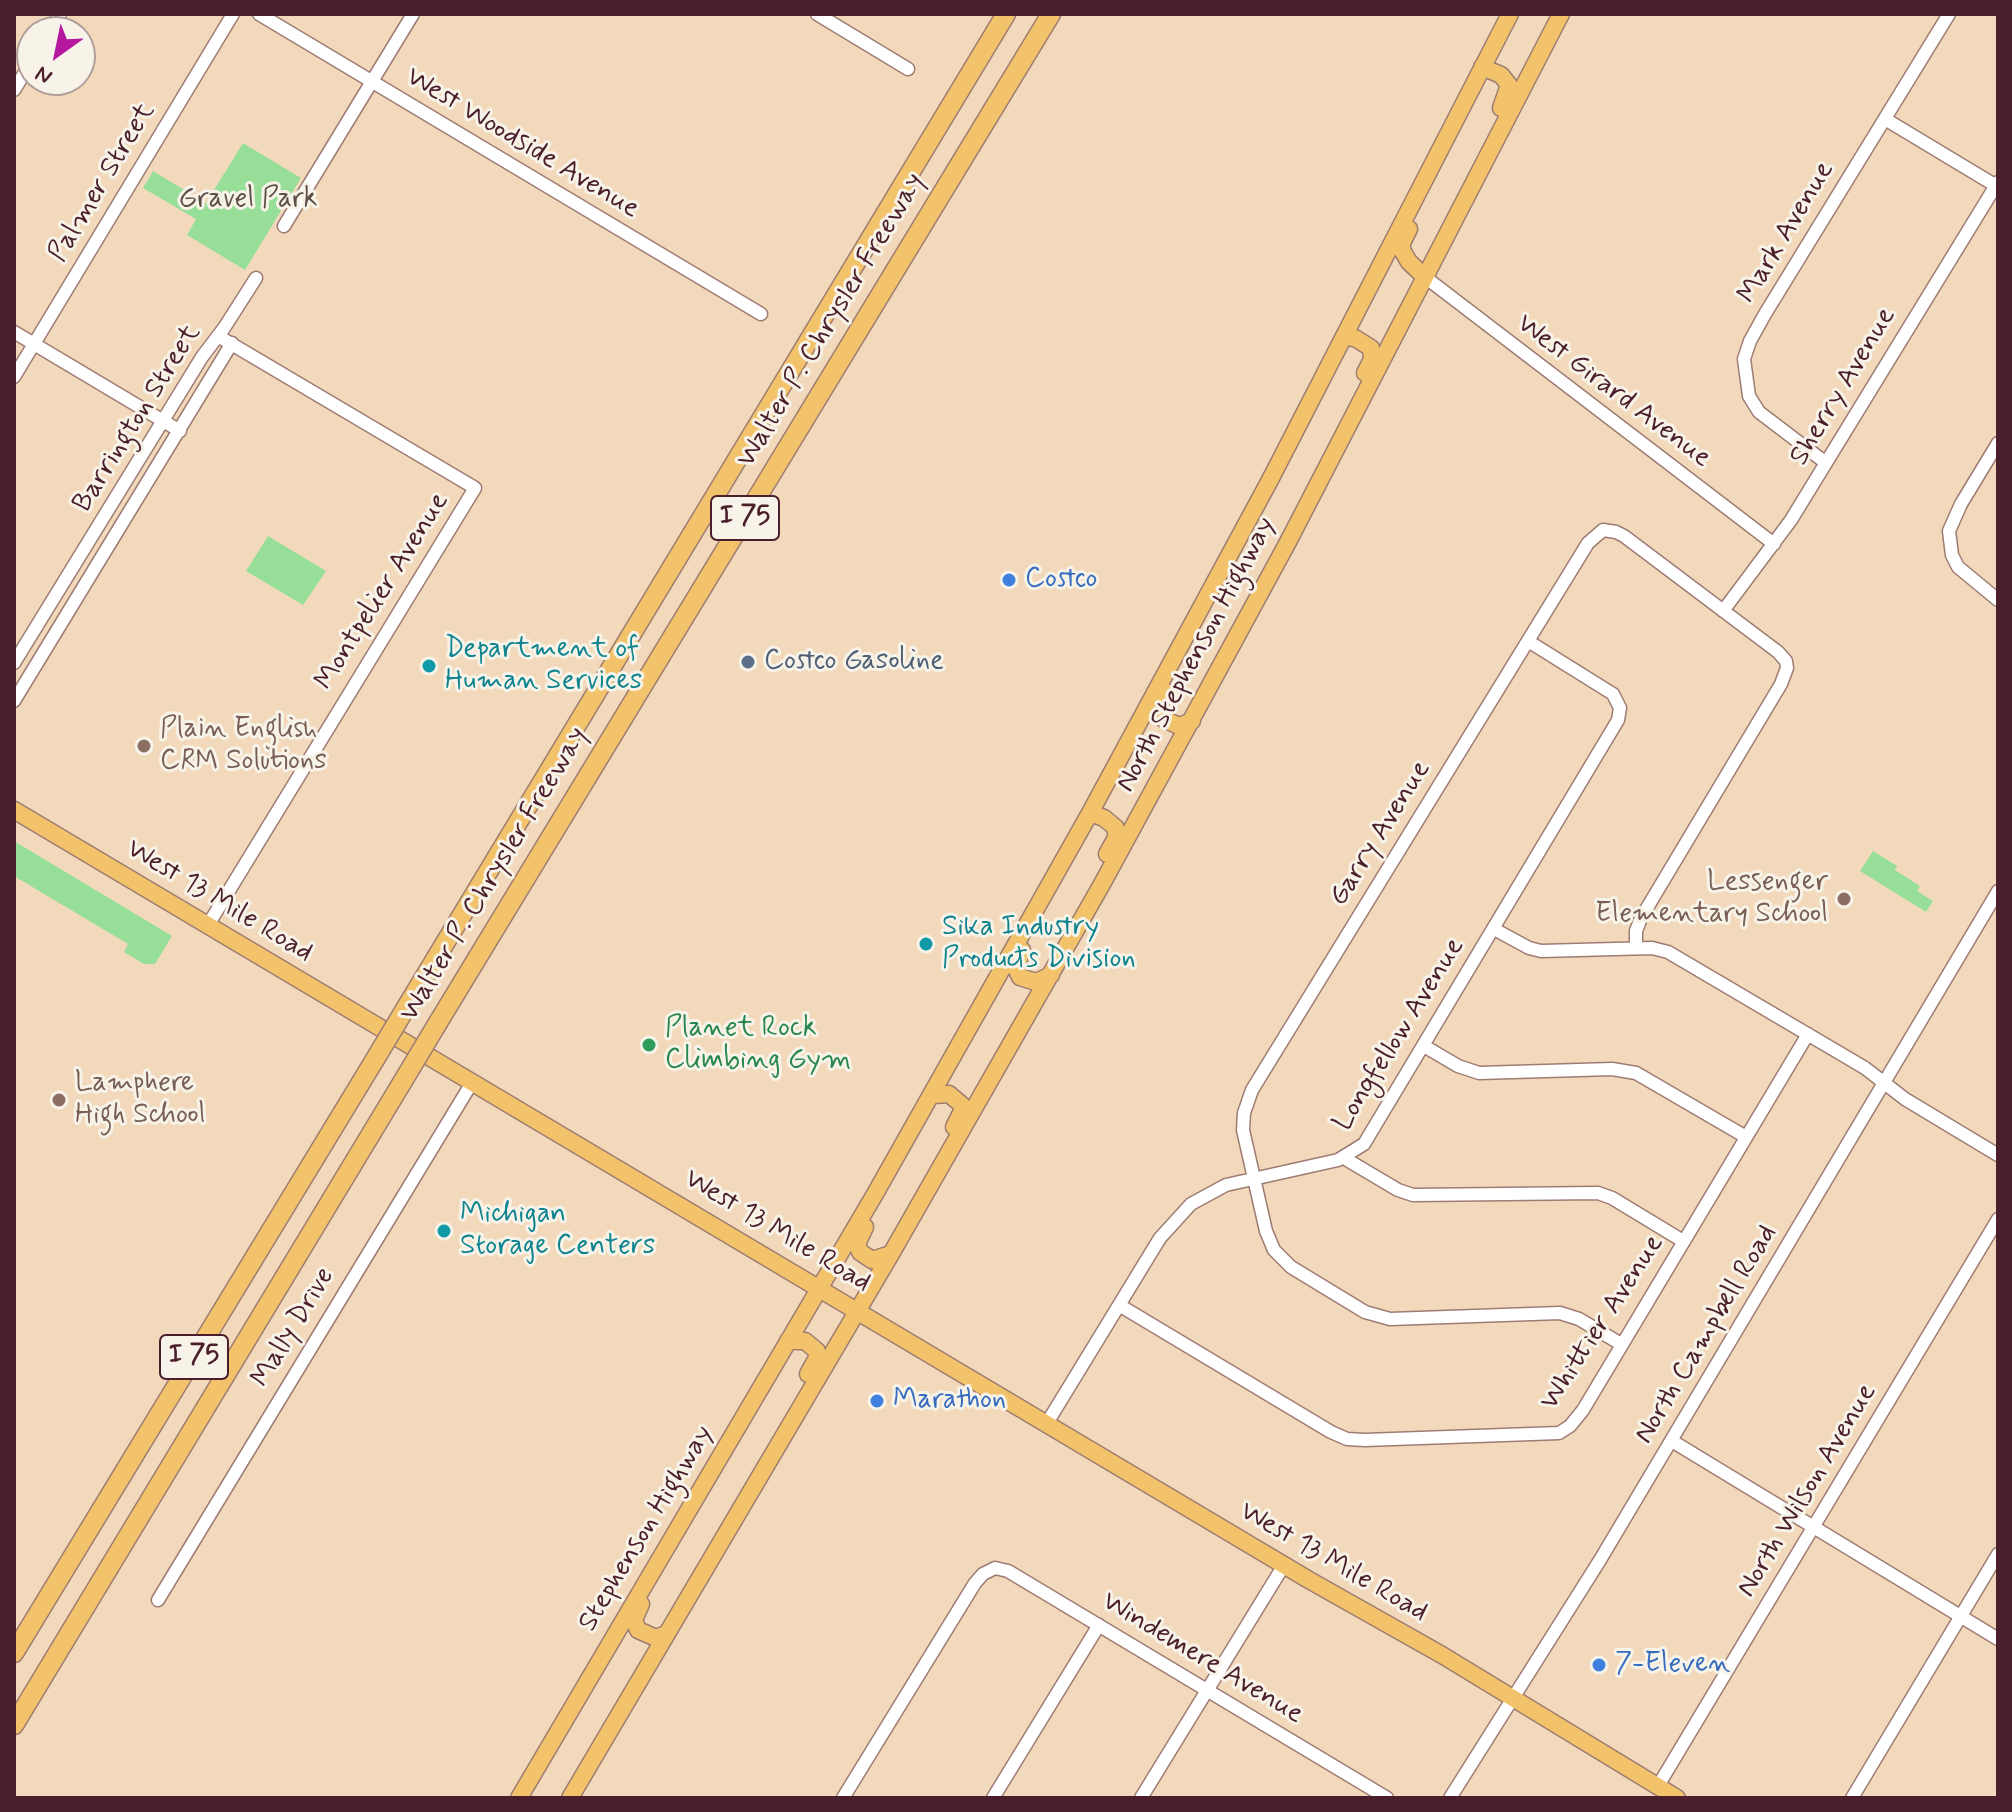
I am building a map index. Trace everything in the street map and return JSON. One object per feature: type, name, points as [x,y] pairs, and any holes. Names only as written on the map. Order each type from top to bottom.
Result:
[{"type":"highway","name":"Walter P. Chrysler Freeway","points":[[14,1653],[1006,14]]},
{"type":"highway","name":"Walter P. Chrysler Freeway","points":[[14,1725],[1051,14]]},
{"type":"main road","name":"North Stephenson Highway","points":[[820,1287],[933,1095],[1212,589],[1510,14]]},
{"type":"main road","name":"North Stephenson Highway","points":[[858,1310],[1051,975],[1192,721],[1561,14]]},
{"type":"main road","points":[[1453,223],[1459,190],[1509,92],[1505,79],[1482,67]]},
{"type":"main road","points":[[1425,277],[1409,262],[1402,243],[1448,152],[1452,125]]},
{"type":"main road","points":[[1314,491],[1321,458],[1372,359],[1371,348],[1364,342],[1344,337]]},
{"type":"main road","points":[[1192,721],[1179,726],[1170,724],[1162,718],[1160,703],[1206,617],[1212,589]]},
{"type":"main road","name":"West 13 Mile Road","points":[[14,810],[1284,1565],[1442,1655],[1677,1798]]},
{"type":"main road","points":[[1090,813],[1104,818],[1116,828],[1116,838],[1098,870],[1102,884]]},
{"type":"main road","points":[[1032,915],[1030,937],[1017,963],[1017,972],[1032,982],[1051,975]]},
{"type":"main road","points":[[910,1219],[912,1200],[962,1111],[962,1105],[955,1097],[942,1093],[933,1095]]},
{"type":"main road","points":[[891,1254],[877,1260],[868,1258],[860,1252],[857,1244],[905,1159],[917,1122]]},
{"type":"main road","name":"Stephenson Highway","points":[[519,1798],[820,1287]]},
{"type":"main road","points":[[570,1798],[858,1310]]},
{"type":"main road","points":[[756,1482],[759,1458],[817,1358],[817,1351],[805,1341],[788,1341]]},
{"type":"main road","points":[[666,1634],[656,1638],[642,1633],[635,1626],[635,1614],[717,1475],[728,1445]]},
{"type":"street","name":"Palmer Street","points":[[14,377],[233,14]]},
{"type":"street","name":"West Woodside Avenue","points":[[259,14],[761,314]]},
{"type":"street","points":[[284,226],[413,14]]},
{"type":"street","points":[[817,14],[908,69]]},
{"type":"street","name":"Mark Avenue","points":[[1826,463],[1759,412],[1749,396],[1744,359],[1761,321],[1949,14]]},
{"type":"street","points":[[1885,119],[1997,185]]},
{"type":"street","name":"Sherry Avenue","points":[[1723,611],[1774,544],[1997,185]]},
{"type":"street","name":"West Girard Avenue","points":[[1425,277],[1774,544]]},
{"type":"street","name":"Barrington Street","points":[[14,663],[202,357],[256,278]]},
{"type":"street","points":[[14,332],[180,431]]},
{"type":"street","points":[[218,336],[232,343]]},
{"type":"street","name":"Barrington Street","points":[[14,701],[232,343]]},
{"type":"street","name":"Montpelier Avenue","points":[[208,925],[475,488],[232,343]]},
{"type":"street","points":[[1998,443],[1961,504],[1949,531],[1952,555],[1958,567],[1998,600]]},
{"type":"street","name":"Garry Avenue","points":[[1621,1344],[1579,1319],[1560,1313],[1390,1319],[1365,1312],[1279,1257],[1268,1239],[1243,1130],[1244,1113],[1252,1090],[1588,543],[1603,530],[1624,536],[1723,611]]},
{"type":"street","points":[[62,585],[79,596]]},
{"type":"street","points":[[1636,948],[1636,931],[1641,918],[1781,684],[1787,668],[1782,656],[1723,611]]},
{"type":"street","name":"Longfellow Avenue","points":[[1047,1423],[1160,1238],[1185,1210],[1226,1185],[1344,1158],[1364,1144],[1603,747],[1619,714],[1619,704],[1613,694],[1528,641]]},
{"type":"street","name":"North Campbell Road","points":[[1450,1798],[1672,1441],[1998,891]]},
{"type":"street","points":[[1494,929],[1541,951],[1662,949],[1865,1068],[1885,1084],[1998,1155]]},
{"type":"street","name":"Whittier Avenue","points":[[1119,1305],[1331,1432],[1356,1440],[1559,1433],[1575,1420],[1808,1034]]},
{"type":"street","points":[[1424,1046],[1464,1069],[1479,1073],[1612,1069],[1636,1073],[1746,1137]]},
{"type":"street","name":"Mally Drive","points":[[158,1600],[473,1081]]},
{"type":"street","points":[[1344,1158],[1398,1190],[1413,1195],[1598,1193],[1612,1198],[1683,1241]]},
{"type":"street","name":"North Wilson Avenue","points":[[1658,1786],[1998,1219]]},
{"type":"street","points":[[1672,1441],[1998,1639]]},
{"type":"street","points":[[1852,1798],[1998,1554]]},
{"type":"street","points":[[1141,1798],[1284,1565]]},
{"type":"street","name":"Windemere Avenue","points":[[843,1798],[975,1583],[989,1570],[1008,1571],[1387,1798]]},
{"type":"street","points":[[993,1798],[1099,1625]]},
{"type":"green space","name":"Gravel Park","points":[[243,143],[301,178],[245,270],[187,235],[196,219],[143,188],[153,171],[206,203]]},
{"type":"green space","points":[[268,536],[326,571],[303,605],[246,571]]},
{"type":"green space","points":[[14,841],[172,936],[155,964],[144,964],[124,952],[128,944],[14,876]]},
{"type":"green space","points":[[1873,851],[1920,886],[1917,891],[1933,901],[1926,912],[1860,871]]},
{"type":"place","name":"Costco","points":[[1009,580]]},
{"type":"place","name":"Costco Gasoline","points":[[748,662]]},
{"type":"place","name":"Department of Human Services","points":[[429,666]]},
{"type":"place","name":"Plain English CRM Solutions","points":[[144,746]]},
{"type":"place","name":"Lessenger Elementary School","points":[[1844,899]]},
{"type":"place","name":"Sika Industry Products Division","points":[[926,944]]},
{"type":"place","name":"Planet Rock Climbing Gym","points":[[649,1045]]},
{"type":"place","name":"Lamphere High School","points":[[59,1100]]},
{"type":"place","name":"Michigan Storage Centers","points":[[444,1231]]},
{"type":"place","name":"Marathon","points":[[877,1401]]},
{"type":"place","name":"7-Eleven","points":[[1599,1665]]}]
